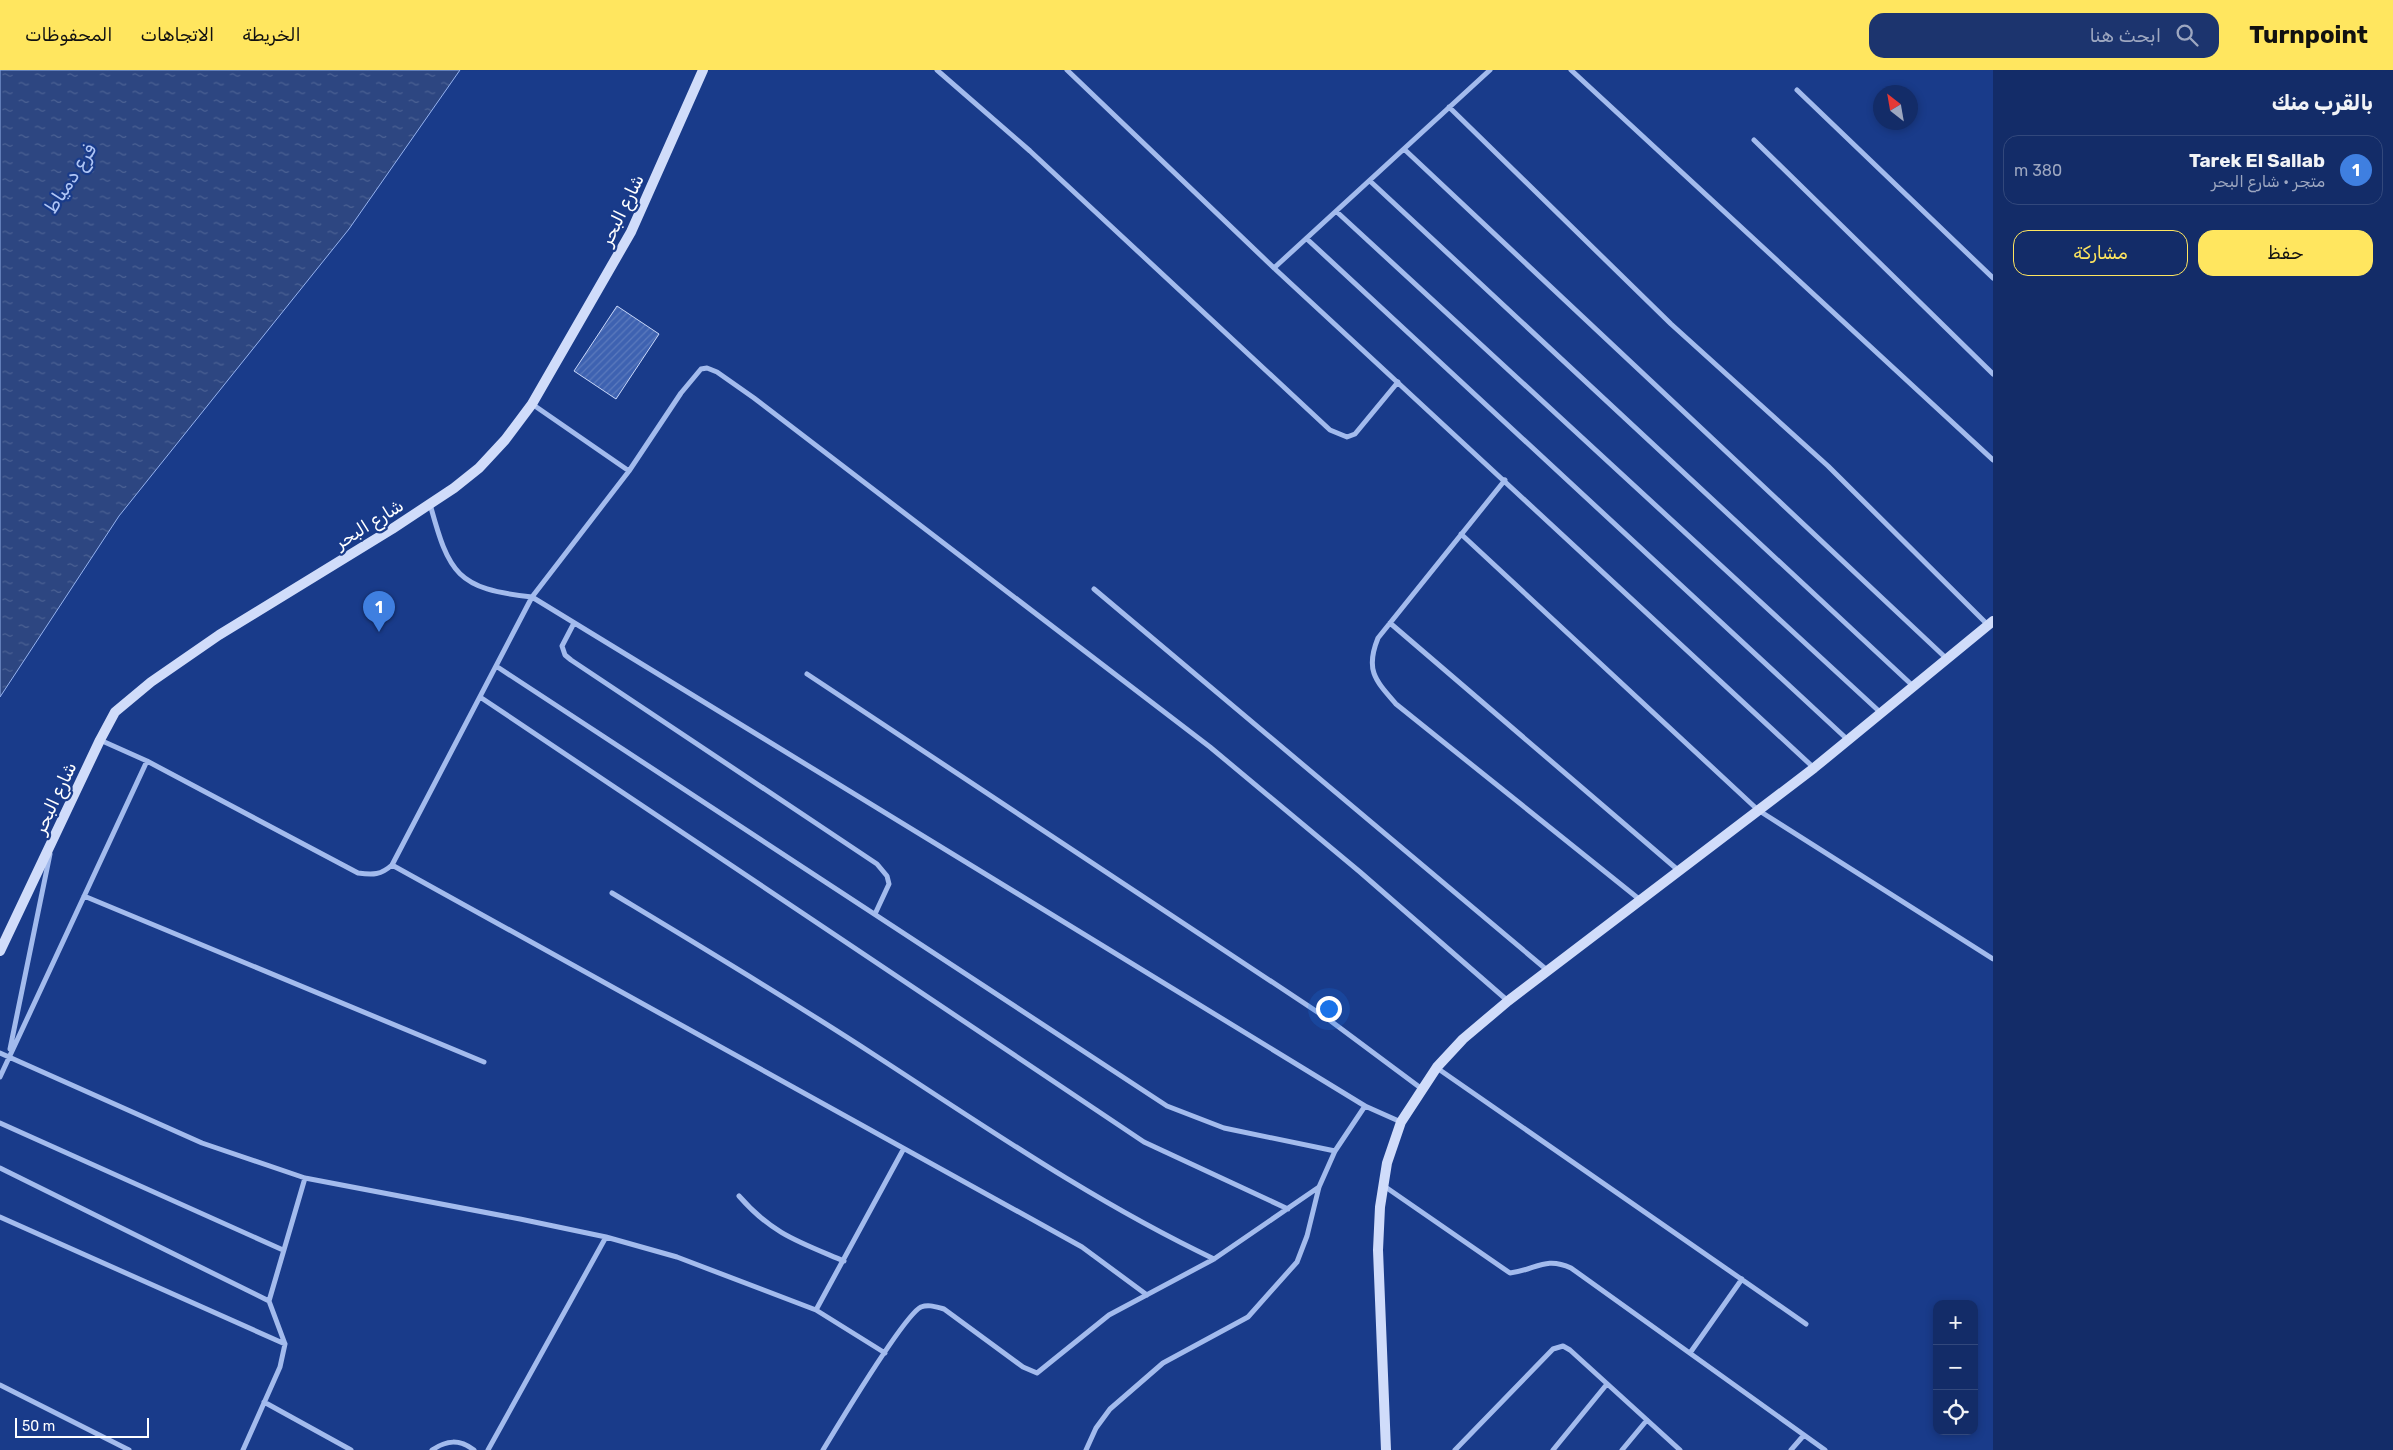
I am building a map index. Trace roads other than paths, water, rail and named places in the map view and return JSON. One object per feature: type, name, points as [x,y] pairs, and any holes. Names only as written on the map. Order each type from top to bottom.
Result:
[{"type":"street","name":"شارع البحر","points":[[0,951],[115,712],[150,682],[219,635],[430,504],[479,468],[505,440],[532,404],[631,232],[703,70]]},
{"type":"street","points":[[937,70],[1030,151],[1330,430],[1347,437],[1355,434],[1398,382]]},
{"type":"street","points":[[1067,70],[1274,268],[1814,768]]},
{"type":"street","points":[[1274,268],[1337,212],[1448,106],[1490,70]]},
{"type":"street","points":[[1571,70],[1993,460]]},
{"type":"street","points":[[1797,90],[1993,278]]},
{"type":"street","points":[[1386,1450],[1378,1250],[1380,1207],[1387,1163],[1401,1122],[1437,1067],[1463,1038],[1508,1001],[1639,899],[1814,768],[1991,623],[1828,466],[1671,324],[1448,106]]},
{"type":"street","points":[[1754,140],[1993,374]]},
{"type":"street","points":[[1404,149],[1947,659]]},
{"type":"street","points":[[1370,181],[1914,687]]},
{"type":"street","points":[[1337,212],[1881,713]]},
{"type":"street","points":[[1307,239],[1848,740]]},
{"type":"street","points":[[100,740],[146,761],[358,873],[371,875],[383,873],[392,865],[532,597],[629,471],[692,378],[701,369],[707,368],[717,372],[891,502],[1210,748],[1360,872],[1508,1001]]},
{"type":"street","points":[[532,404],[629,471]]},
{"type":"street","points":[[1505,480],[1378,638],[1371,655],[1372,670],[1381,686],[1396,704],[1639,899]]},
{"type":"street","points":[[430,504],[441,544],[449,560],[461,575],[477,587],[504,594],[532,597],[1365,1106],[1401,1122]]},
{"type":"street","points":[[1461,534],[1758,810],[1993,960]]},
{"type":"street","points":[[1094,589],[1547,970]]},
{"type":"street","points":[[574,623],[562,646],[565,655],[571,660],[878,864],[887,876],[889,884],[875,914]]},
{"type":"street","points":[[1390,623],[1678,870]]},
{"type":"street","points":[[496,666],[1167,1106],[1224,1128],[1335,1150]]},
{"type":"street","points":[[807,674],[1328,1019],[1422,1090]]},
{"type":"street","points":[[480,697],[1144,1142],[1288,1209]]},
{"type":"street","points":[[0,1076],[146,761]]},
{"type":"street","points":[[8,1057],[52,842]]},
{"type":"street","points":[[392,865],[903,1150],[1082,1247],[1146,1295]]},
{"type":"street","points":[[612,893],[789,999],[983,1126],[1093,1194],[1162,1234],[1214,1259]]},
{"type":"street","points":[[84,896],[484,1062]]},
{"type":"street","points":[[0,1053],[202,1142],[305,1178],[406,1196],[606,1237],[677,1257],[816,1310],[885,1353]]},
{"type":"street","points":[[1437,1067],[1806,1324]]},
{"type":"street","points":[[1086,1450],[1096,1428],[1110,1409],[1163,1363],[1228,1330],[1248,1317],[1297,1262],[1307,1236],[1319,1187],[1335,1150],[1365,1106]]},
{"type":"street","points":[[0,1123],[283,1250]]},
{"type":"street","points":[[816,1310],[903,1150]]},
{"type":"street","points":[[0,1168],[269,1301]]},
{"type":"street","points":[[243,1450],[280,1367],[284,1344],[269,1301],[305,1178]]},
{"type":"street","points":[[1383,1186],[1510,1273],[1558,1262],[1571,1268],[1825,1450]]},
{"type":"street","points":[[823,1450],[885,1353],[912,1314],[921,1308],[931,1306],[944,1309],[1023,1367],[1037,1373],[1109,1315],[1214,1259],[1319,1187]]},
{"type":"street","points":[[740,1196],[755,1214],[770,1226],[794,1240],[844,1261]]},
{"type":"street","points":[[0,1217],[284,1344]]},
{"type":"street","points":[[488,1450],[606,1237]]},
{"type":"street","points":[[1690,1353],[1742,1279]]},
{"type":"street","points":[[1455,1450],[1558,1346],[1570,1350],[1680,1450]]},
{"type":"street","points":[[1553,1450],[1607,1384]]},
{"type":"street","points":[[0,1385],[129,1450]]},
{"type":"street","points":[[264,1402],[351,1450]]},
{"type":"street","points":[[1622,1450],[1647,1420]]},
{"type":"street","points":[[1791,1450],[1804,1435]]},
{"type":"street","points":[[432,1450],[456,1441],[464,1443],[474,1450]]},
{"type":"water","name":"فرع دمياط","points":[[0,70],[460,70],[349,229],[119,516],[0,697]]},
{"type":"place","name":"Tarek El Sallab","points":[[379,632]]}]
